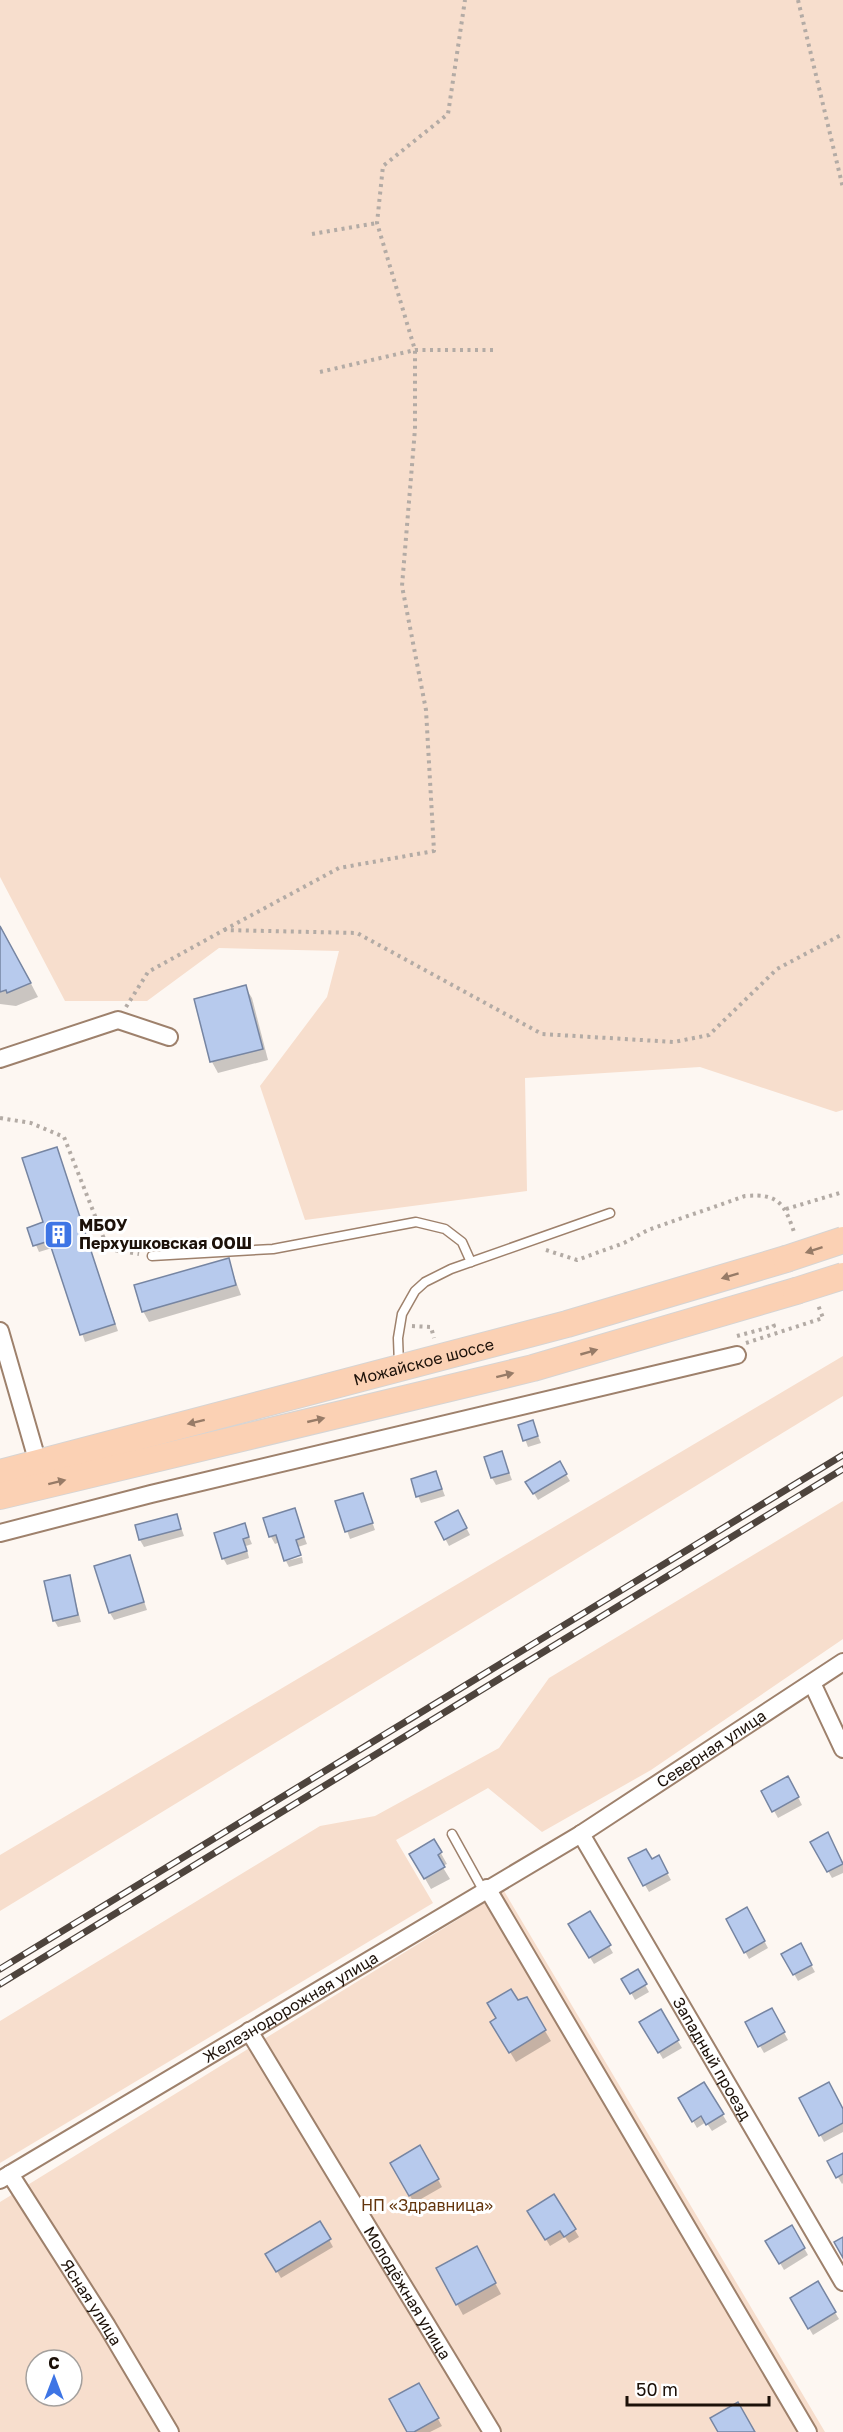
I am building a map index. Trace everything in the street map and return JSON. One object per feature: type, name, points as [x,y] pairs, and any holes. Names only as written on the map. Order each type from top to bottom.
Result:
[{"type":"main road","name":"Можайское шоссе","points":[[0,1473],[567,1324],[791,1250],[843,1240]]},
{"type":"main road","name":"Можайское шоссе","points":[[0,1496],[533,1368],[806,1294],[843,1276]]},
{"type":"street","points":[[0,1059],[118,1020],[169,1037]]},
{"type":"street","points":[[0,1331],[38,1463]]},
{"type":"street","points":[[0,1533],[739,1350]]},
{"type":"street","name":"Северная улица","points":[[580,1834],[843,1662]]},
{"type":"street","points":[[812,1683],[843,1749]]},
{"type":"street","name":"Железнодорожная улица","points":[[5,2177],[580,1834]]},
{"type":"street","name":"Западный проезд","points":[[580,1834],[843,2282]]},
{"type":"street","points":[[485,1889],[808,2432]]},
{"type":"street","name":"Молодёжная улица","points":[[249,2031],[492,2432]]},
{"type":"street","name":"Ясная улица","points":[[5,2177],[107,2326],[170,2432]]},
{"type":"lane","points":[[399,1369],[399,1326],[407,1303],[425,1282],[471,1262],[610,1213]]},
{"type":"lane","points":[[152,1256],[273,1249],[416,1222],[445,1229],[462,1242],[471,1262]]},
{"type":"lane","points":[[452,1834],[485,1889]]},
{"type":"path","points":[[118,1020],[148,972],[339,868],[434,851],[426,710],[402,586],[415,429],[415,350],[377,223],[383,166],[448,114],[465,0]]},
{"type":"path","points":[[798,0],[843,188]]},
{"type":"path","points":[[312,234],[377,223]]},
{"type":"path","points":[[320,372],[415,350],[494,350]]},
{"type":"path","points":[[224,930],[357,933],[542,1034],[674,1042],[709,1035],[777,969],[843,934]]},
{"type":"path","points":[[0,1118],[31,1123],[64,1137],[108,1249],[152,1256]]},
{"type":"path","points":[[786,1209],[843,1192]]},
{"type":"path","points":[[544,1249],[577,1260],[624,1243],[648,1230],[745,1196],[762,1194],[776,1200],[786,1209],[791,1250]]},
{"type":"path","points":[[739,1350],[823,1318],[806,1294]]},
{"type":"path","points":[[408,1317],[412,1328],[431,1328],[435,1338]]},
{"type":"green space","points":[[0,0],[843,0],[843,1110],[836,1112],[700,1067],[525,1078],[527,1191],[305,1220],[260,1086],[327,997],[339,951],[219,948],[147,1001],[65,1001],[0,877]]},
{"type":"green space","points":[[843,1356],[843,1396],[0,1911],[0,1855]]},
{"type":"green space","points":[[843,1501],[843,1639],[651,1770],[542,1832],[488,1788],[396,1840],[433,1903],[0,2163],[0,2021],[320,1826],[375,1816],[499,1748],[549,1678]]},
{"type":"green space","name":"НП «Здравница»","points":[[504,1891],[825,2432],[0,2432],[0,2202]]},
{"type":"building","points":[[0,926],[31,983],[7,993],[6,990],[0,992]]},
{"type":"building","points":[[246,985],[263,1049],[210,1062],[194,999]]},
{"type":"building","name":"МБОУ Перхушковская ООШ","points":[[57,1147],[115,1324],[80,1335],[49,1241],[33,1246],[27,1228],[43,1222],[22,1158]]},
{"type":"building","points":[[229,1258],[236,1285],[142,1312],[134,1285]]},
{"type":"building","points":[[533,1420],[538,1436],[523,1441],[518,1425]]},
{"type":"building","points":[[502,1451],[509,1473],[491,1478],[484,1457]]},
{"type":"building","points":[[560,1461],[567,1474],[533,1494],[525,1482]]},
{"type":"building","points":[[436,1471],[442,1489],[416,1497],[411,1479]]},
{"type":"building","points":[[363,1493],[373,1523],[345,1532],[335,1501]]},
{"type":"building","points":[[295,1508],[304,1537],[296,1540],[301,1555],[284,1561],[276,1535],[269,1537],[263,1518]]},
{"type":"building","points":[[458,1510],[467,1528],[444,1540],[435,1522]]},
{"type":"building","points":[[177,1514],[181,1529],[139,1540],[135,1525]]},
{"type":"building","points":[[245,1523],[249,1537],[243,1539],[247,1551],[222,1559],[214,1533]]},
{"type":"building","points":[[130,1555],[144,1602],[109,1613],[94,1566]]},
{"type":"building","points":[[70,1575],[78,1615],[53,1621],[44,1581]]},
{"type":"building","points":[[788,1776],[799,1797],[772,1812],[761,1791]]},
{"type":"building","points":[[828,1832],[843,1864],[827,1872],[810,1842]]},
{"type":"building","points":[[434,1839],[442,1852],[438,1855],[445,1867],[424,1879],[409,1854]]},
{"type":"building","points":[[646,1849],[652,1859],[659,1855],[668,1873],[643,1886],[628,1858]]},
{"type":"building","points":[[747,1907],[765,1941],[744,1953],[726,1919]]},
{"type":"building","points":[[590,1911],[611,1945],[589,1958],[568,1924]]},
{"type":"building","points":[[801,1943],[812,1965],[793,1975],[781,1954]]},
{"type":"building","points":[[638,1969],[647,1984],[630,1994],[621,1979]]},
{"type":"building","points":[[511,1989],[518,2000],[527,1997],[546,2030],[509,2053],[490,2022],[496,2018],[487,2003]]},
{"type":"building","points":[[772,2008],[785,2032],[758,2047],[745,2022]]},
{"type":"building","points":[[661,2009],[679,2040],[658,2053],[639,2022]]},
{"type":"building","points":[[704,2082],[724,2114],[706,2125],[701,2116],[692,2122],[678,2098]]},
{"type":"building","points":[[829,2082],[843,2109],[843,2123],[819,2136],[799,2098]]},
{"type":"building","points":[[420,2145],[439,2179],[409,2196],[390,2163]]},
{"type":"building","points":[[843,2153],[843,2174],[836,2178],[827,2161]]},
{"type":"building","points":[[554,2194],[576,2229],[564,2237],[560,2231],[545,2240],[527,2211]]},
{"type":"building","points":[[320,2221],[331,2239],[276,2272],[265,2254]]},
{"type":"building","points":[[792,2225],[805,2248],[779,2264],[765,2241]]},
{"type":"building","points":[[843,2237],[843,2258],[834,2242]]},
{"type":"building","points":[[477,2246],[496,2283],[456,2305],[436,2268]]},
{"type":"building","points":[[818,2281],[836,2312],[808,2329],[790,2298]]},
{"type":"building","points":[[419,2383],[439,2418],[414,2432],[407,2432],[389,2399]]},
{"type":"building","points":[[738,2402],[755,2432],[718,2432],[710,2418]]},
{"type":"railway","points":[[0,1969],[843,1455]]},
{"type":"railway","points":[[0,1984],[843,1469]]},
{"type":"place","name":"МБОУ Перхушковская ООШ","points":[[58,1234]]}]
